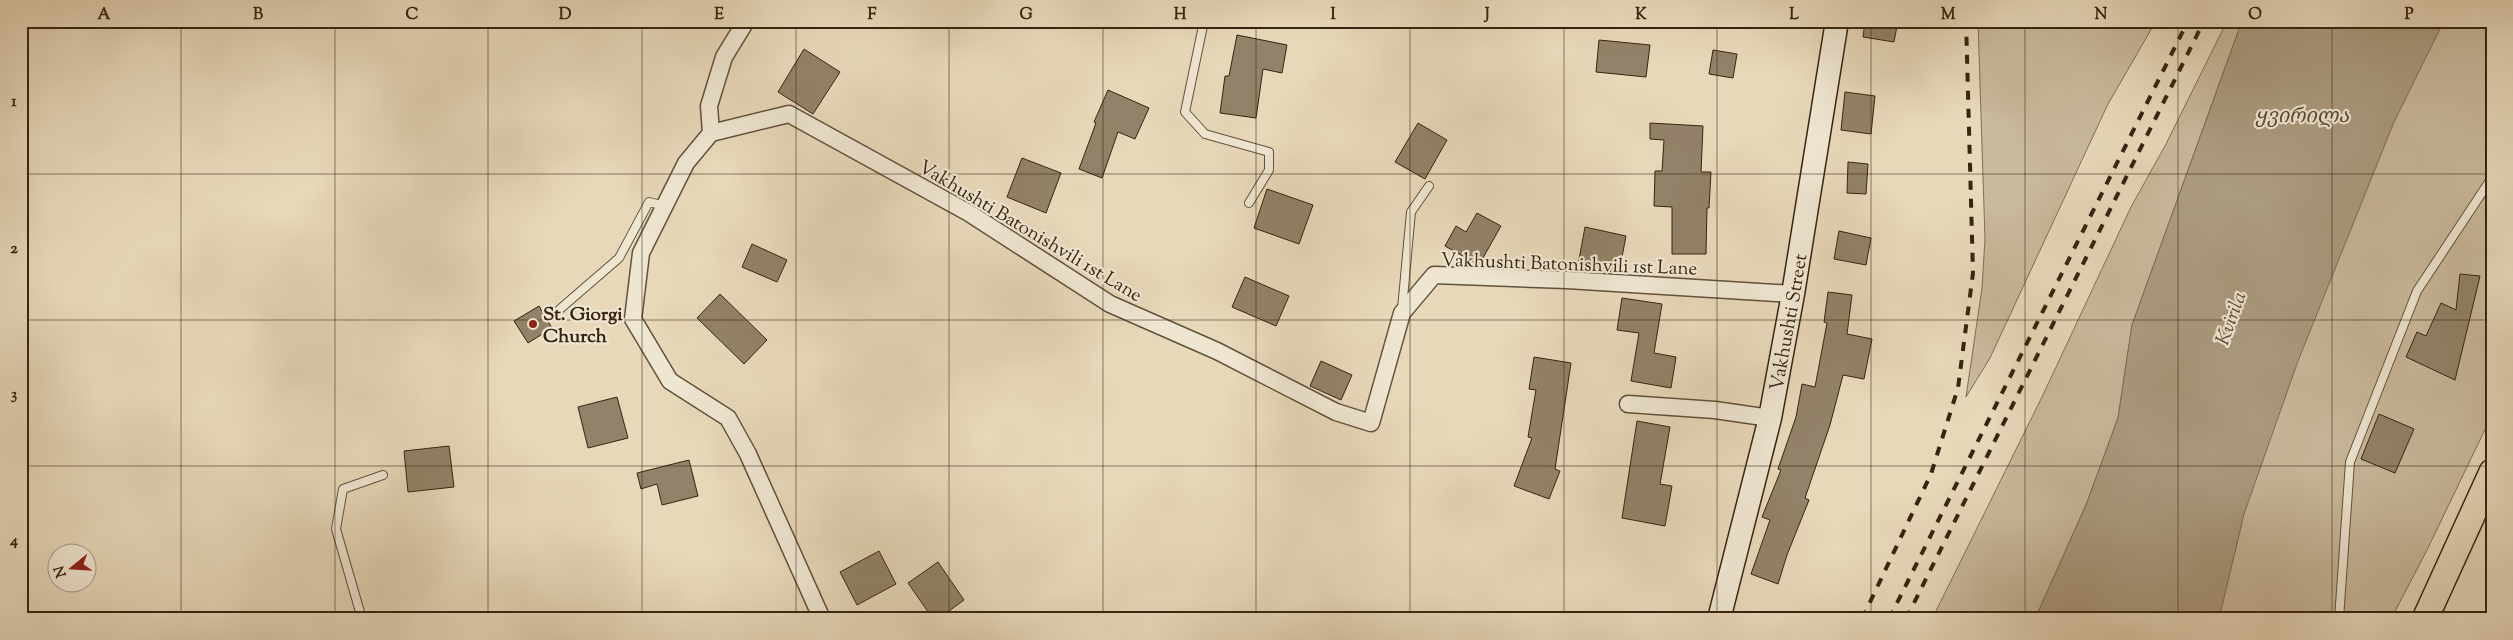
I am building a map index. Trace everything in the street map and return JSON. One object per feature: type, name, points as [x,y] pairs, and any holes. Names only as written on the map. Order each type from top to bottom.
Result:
[{"type":"main road","points":[[2425,619],[2492,472]]},
{"type":"street","points":[[746,21],[724,57],[711,98],[709,106],[711,133],[686,163],[641,253],[633,318],[670,381],[728,418],[748,454],[822,619]]},
{"type":"street","name":"Vakhushti Street","points":[[1719,619],[1770,418],[1793,294],[1837,21]]},
{"type":"street","name":"Vakhushti Batonishvili 1st Lane","points":[[711,133],[789,114],[969,213],[1110,304],[1217,351],[1336,412],[1371,423],[1402,313],[1434,275],[1567,280],[1793,294]]},
{"type":"street","points":[[1628,404],[1715,410],[1770,418]]},
{"type":"lane","points":[[1204,21],[1185,112],[1205,134],[1269,152],[1270,170],[1248,203]]},
{"type":"lane","points":[[2339,619],[2350,462],[2416,291],[2489,182]]},
{"type":"lane","points":[[1402,313],[1411,212],[1429,186]]},
{"type":"lane","points":[[560,309],[619,258],[649,202],[664,206]]},
{"type":"lane","points":[[362,619],[336,529],[344,490],[382,475]]},
{"type":"shaded area","points":[[1978,21],[2156,21],[2108,104],[1990,358],[1966,397],[1982,288],[1985,239]]},
{"type":"shaded area","points":[[2227,21],[2242,21],[2132,325],[2118,418],[2086,505],[2035,619],[1932,619],[2042,397],[2131,207],[2166,144]]},
{"type":"shaded area","points":[[2378,21],[2492,21],[2492,415],[2427,550],[2391,619],[2216,619],[2236,548],[2279,352]]},
{"type":"water","name":"ყვირილა","points":[[2242,21],[2444,21],[2394,122],[2298,361],[2244,514],[2219,619],[2035,619],[2086,505],[2118,418],[2132,325]]},
{"type":"building","points":[[1865,21],[1898,21],[1894,42],[1863,37]]},
{"type":"building","points":[[1237,35],[1287,45],[1282,73],[1263,69],[1256,118],[1220,113],[1225,76],[1229,76]]},
{"type":"building","points":[[1599,40],[1650,45],[1646,77],[1596,72]]},
{"type":"building","points":[[804,49],[840,72],[813,114],[778,92]]},
{"type":"building","points":[[1713,50],[1737,54],[1733,78],[1709,74]]},
{"type":"building","points":[[1108,90],[1149,108],[1135,139],[1118,132],[1102,178],[1079,169],[1096,123],[1094,122]]},
{"type":"building","points":[[1845,92],[1875,96],[1871,134],[1841,130]]},
{"type":"building","points":[[1418,123],[1447,140],[1425,179],[1395,162]]},
{"type":"building","points":[[1650,123],[1703,126],[1701,172],[1711,172],[1709,208],[1707,208],[1706,254],[1672,254],[1672,207],[1654,206],[1655,171],[1662,171],[1664,140],[1650,139]]},
{"type":"building","points":[[1022,158],[1061,173],[1046,213],[1007,197]]},
{"type":"building","points":[[1848,162],[1868,164],[1866,194],[1847,193]]},
{"type":"building","points":[[1267,189],[1313,205],[1299,244],[1254,228]]},
{"type":"building","points":[[1477,213],[1501,226],[1479,265],[1445,246],[1456,226],[1466,232]]},
{"type":"building","points":[[1585,227],[1626,236],[1619,273],[1578,265]]},
{"type":"building","points":[[1839,231],[1871,238],[1866,265],[1834,259]]},
{"type":"building","points":[[752,244],[787,260],[777,282],[742,267]]},
{"type":"building","points":[[2460,274],[2480,276],[2455,380],[2406,357],[2417,332],[2426,336],[2441,303],[2456,310]]},
{"type":"building","points":[[1245,277],[1289,296],[1276,326],[1232,307]]},
{"type":"building","points":[[1828,292],[1852,295],[1847,334],[1872,339],[1864,379],[1843,375],[1830,425],[1805,498],[1809,500],[1787,555],[1778,584],[1751,574],[1770,520],[1762,517],[1781,470],[1778,469],[1796,417],[1802,384],[1815,387],[1827,323],[1824,322]]},
{"type":"building","points":[[720,294],[767,340],[744,364],[697,318]]},
{"type":"building","points":[[1622,298],[1662,304],[1654,353],[1676,357],[1671,388],[1631,381],[1639,333],[1617,330]]},
{"type":"building","name":"St. Giorgi Church","points":[[539,306],[552,328],[528,343],[514,321]]},
{"type":"building","points":[[1534,357],[1571,363],[1555,469],[1560,471],[1549,499],[1514,486],[1532,438],[1528,437],[1536,390],[1529,389]]},
{"type":"building","points":[[1321,361],[1352,375],[1341,400],[1310,386]]},
{"type":"building","points":[[617,397],[628,438],[588,448],[578,407]]},
{"type":"building","points":[[2379,414],[2414,429],[2395,473],[2361,459]]},
{"type":"building","points":[[1637,421],[1670,427],[1660,484],[1672,486],[1665,526],[1622,518]]},
{"type":"building","points":[[449,446],[454,487],[408,492],[404,451]]},
{"type":"building","points":[[689,460],[698,496],[662,505],[657,484],[641,489],[637,473]]},
{"type":"building","points":[[879,551],[896,584],[857,605],[840,572]]},
{"type":"building","points":[[938,562],[964,600],[938,619],[933,619],[908,583]]},
{"type":"railway","points":[[1862,619],[1931,474],[1958,388],[1973,273],[1966,21]]},
{"type":"railway","points":[[1889,619],[2188,21]]},
{"type":"railway","points":[[1906,619],[2204,21]]},
{"type":"place","name":"St. Giorgi Church","points":[[533,324]]},
{"type":"water label","name":"Kvirila","points":[[2230,318]]}]
